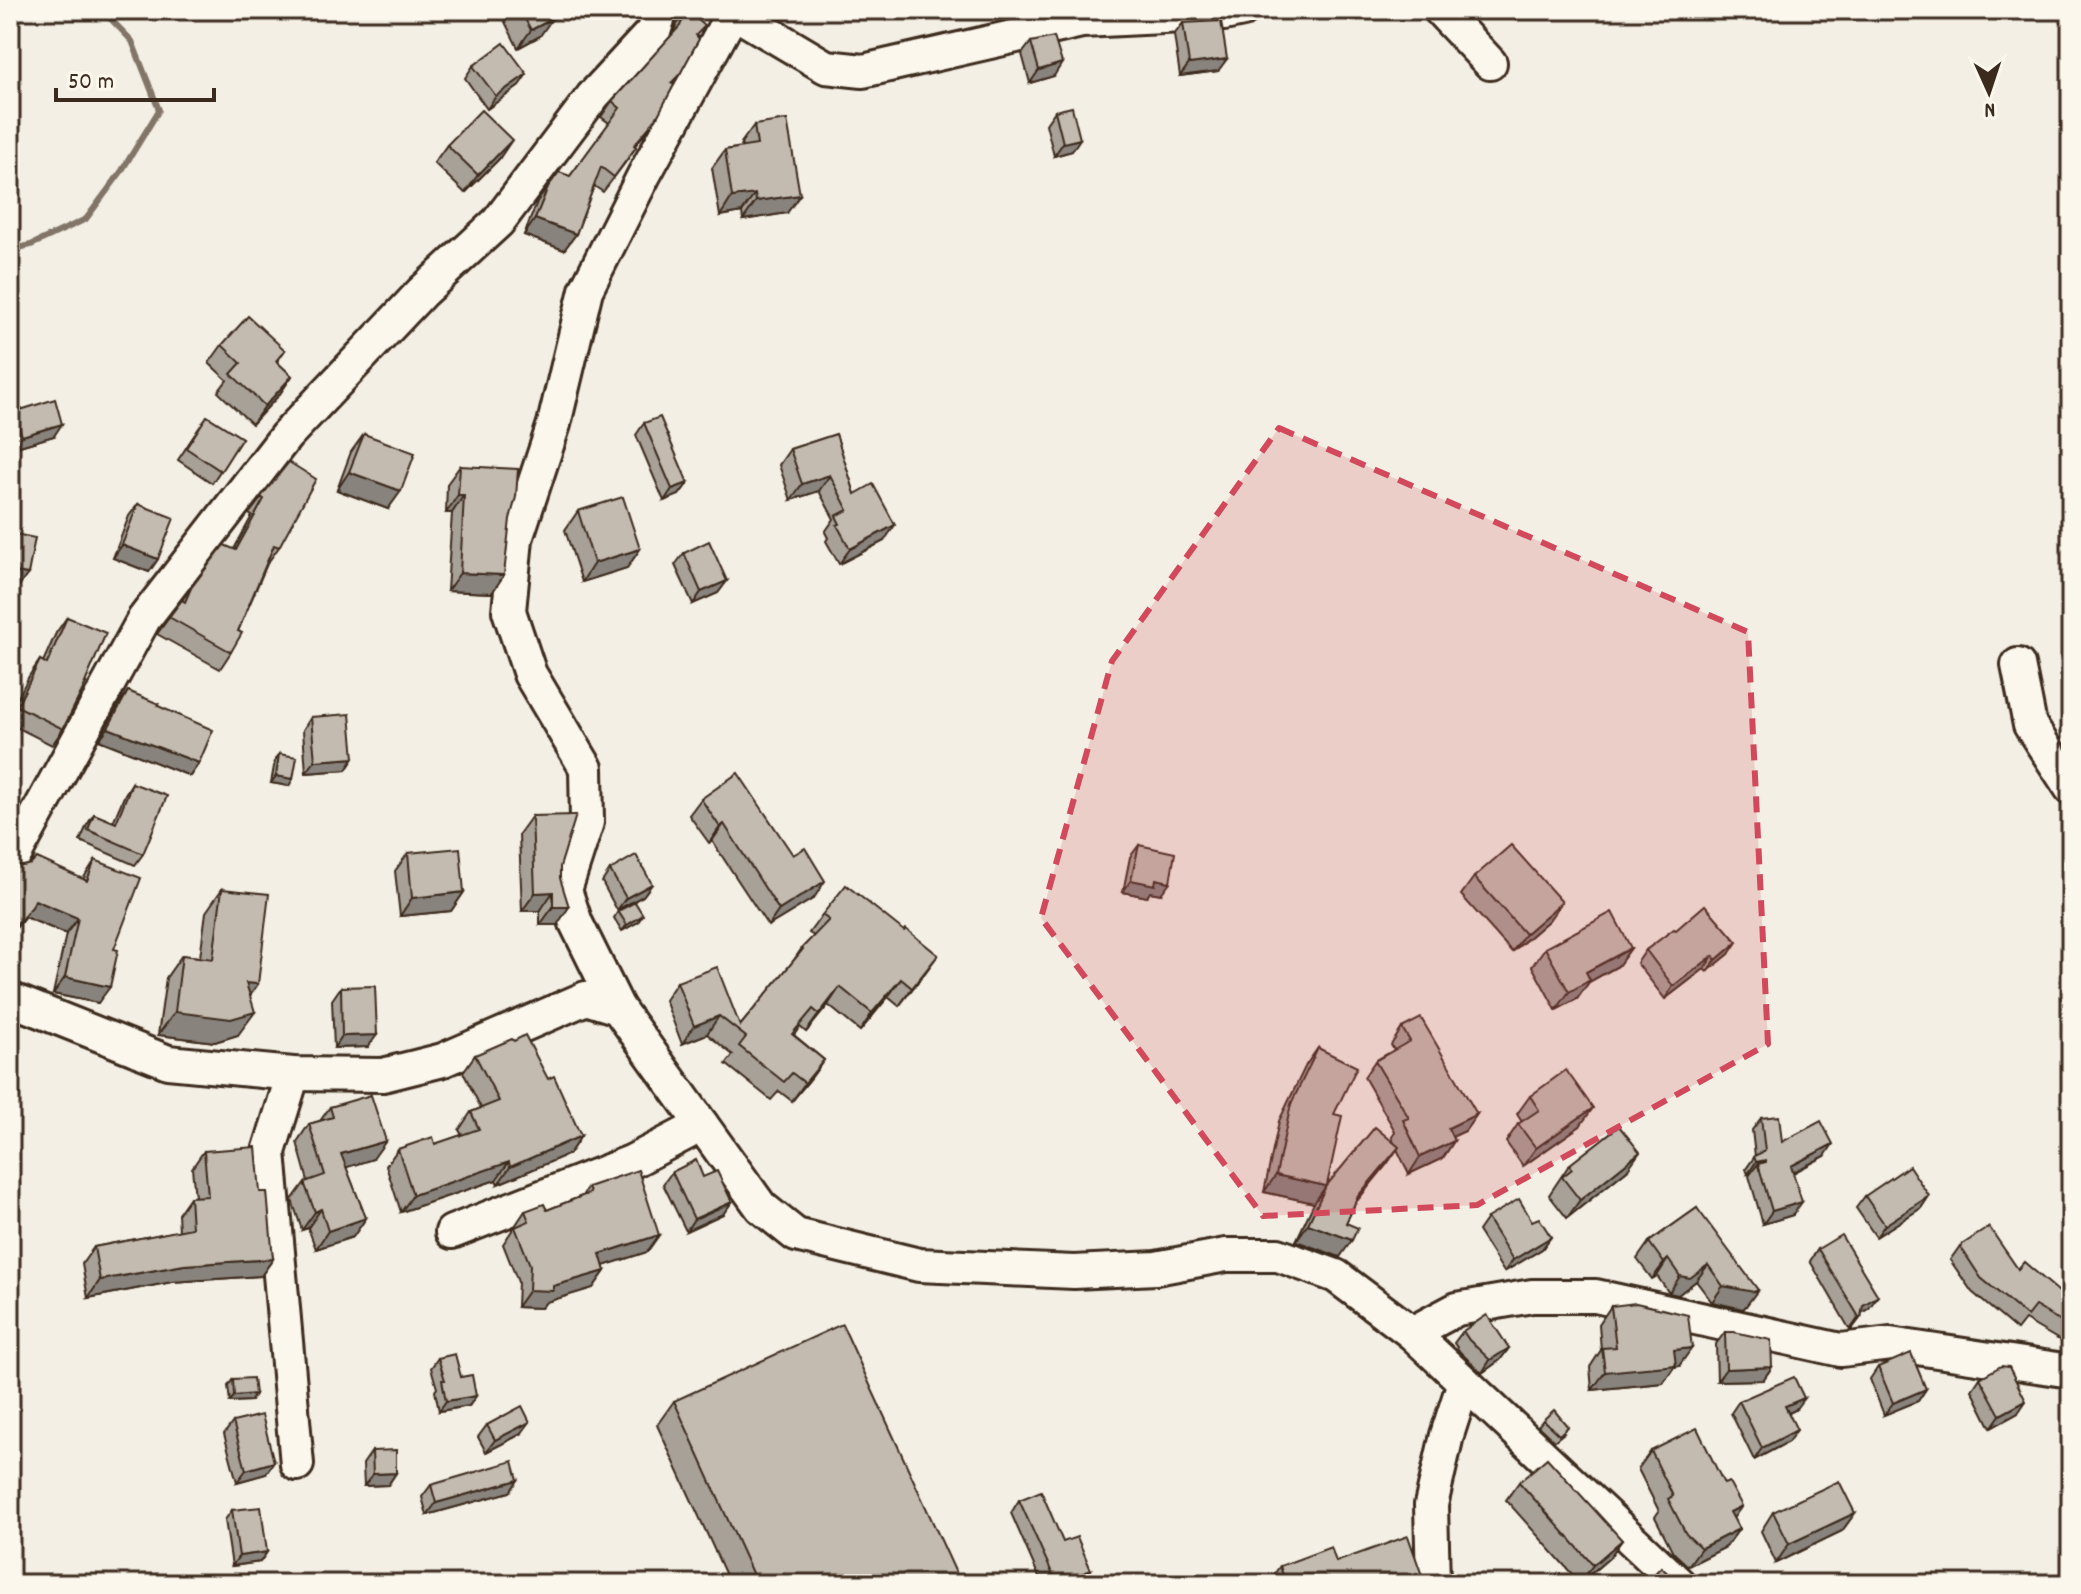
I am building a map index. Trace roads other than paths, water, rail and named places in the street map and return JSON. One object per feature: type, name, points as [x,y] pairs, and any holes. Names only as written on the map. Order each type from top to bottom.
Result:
[{"type":"street","points":[[10,864],[153,606],[286,436],[422,292],[498,222],[593,96],[655,29],[661,10]]},
{"type":"street","points":[[1243,10],[1224,14],[1082,21],[863,71],[826,67],[732,11],[586,290],[554,424],[516,539],[509,611],[530,674],[586,768],[587,822],[565,890],[576,923],[618,1008],[761,1207],[796,1235],[919,1265],[1074,1272],[1156,1268],[1226,1255],[1278,1255],[1336,1276],[1412,1333],[1679,1584]]},
{"type":"street","points":[[1440,10],[1490,63]]},
{"type":"street","points":[[2018,665],[2030,725],[2071,788]]},
{"type":"street","points":[[10,999],[168,1062],[293,1074],[383,1075],[443,1060],[586,998],[618,1008]]},
{"type":"street","points":[[293,1074],[269,1152],[297,1464]]},
{"type":"street","points":[[452,1232],[631,1162],[702,1125]]},
{"type":"street","points":[[1412,1333],[1457,1309],[1532,1296],[1596,1296],[1841,1350],[1890,1344],[2071,1371]]},
{"type":"street","points":[[1433,1584],[1431,1505],[1447,1435],[1464,1382]]},
{"type":"waterway","points":[[10,250],[31,245],[86,219],[121,172],[159,110],[132,41],[102,10]]}]
